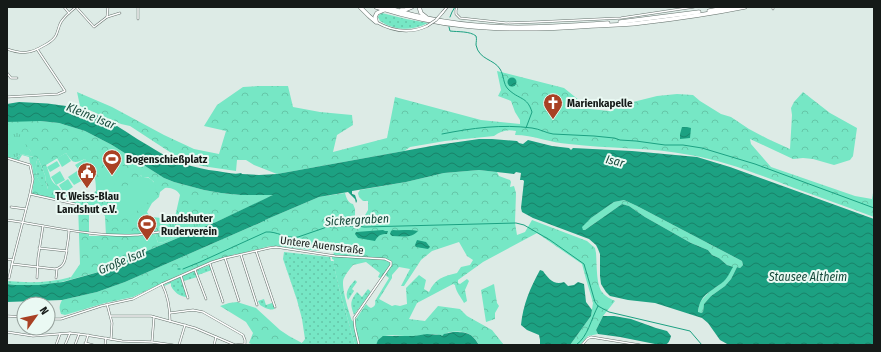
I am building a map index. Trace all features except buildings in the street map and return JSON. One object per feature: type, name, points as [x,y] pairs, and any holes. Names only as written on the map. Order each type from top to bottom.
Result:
[{"type":"highway","points":[[360,7],[376,22]]},
{"type":"highway","points":[[376,7],[454,22],[484,26],[512,27],[618,22],[730,7]]},
{"type":"highway","points":[[398,11],[406,10],[412,7]]},
{"type":"highway","points":[[419,7],[421,13],[427,18]]},
{"type":"highway","points":[[376,22],[375,17],[377,13],[386,8],[419,18],[464,26],[507,29],[538,29],[640,23],[745,7]]},
{"type":"street","points":[[64,7],[70,13]]},
{"type":"street","points":[[7,49],[23,53],[31,52],[52,41],[56,36],[61,22],[76,7],[94,27],[107,17],[120,13]]},
{"type":"street","points":[[107,17],[108,7]]},
{"type":"street","points":[[138,7],[138,19]]},
{"type":"street","points":[[376,22],[391,29],[405,31],[417,30],[436,20],[447,7]]},
{"type":"street","points":[[457,7],[456,14],[460,18],[506,23],[621,18],[694,7]]},
{"type":"street","points":[[7,97],[58,94],[65,91],[37,49]]},
{"type":"street","points":[[7,73],[11,78],[17,78]]},
{"type":"street","points":[[7,158],[31,165],[33,179],[9,278]]},
{"type":"street","points":[[30,194],[75,204]]},
{"type":"street","points":[[11,207],[26,209]]},
{"type":"street","points":[[7,220],[104,235],[141,235],[159,232]]},
{"type":"street","points":[[36,278],[43,226]]},
{"type":"street","points":[[12,264],[57,269],[62,266],[67,258],[69,230]]},
{"type":"street","name":"Untere Auenstraße","points":[[56,319],[61,319],[108,304],[133,299],[162,284],[225,258],[276,247],[335,256],[385,259],[390,261],[392,265],[354,318],[359,345]]},
{"type":"street","points":[[39,248],[67,251]]},
{"type":"street","points":[[256,251],[275,307]]},
{"type":"street","points":[[241,255],[257,305]]},
{"type":"street","points":[[225,258],[239,301]]},
{"type":"street","points":[[7,259],[13,260]]},
{"type":"street","points":[[210,263],[223,302]]},
{"type":"street","points":[[56,278],[57,269]]},
{"type":"street","points":[[195,270],[206,300]]},
{"type":"street","points":[[181,276],[188,298]]},
{"type":"street","points":[[162,284],[167,295],[170,321]]},
{"type":"street","points":[[108,304],[112,323],[111,339]]},
{"type":"street","points":[[110,316],[154,317],[195,328],[235,345],[245,344],[245,340],[242,335],[203,312],[193,310],[170,313]]},
{"type":"street","points":[[152,342],[154,317]]},
{"type":"street","points":[[179,345],[185,325]]},
{"type":"street","points":[[7,332],[33,336],[70,333],[122,341],[152,342],[173,345]]},
{"type":"street","points":[[65,345],[70,333]]},
{"type":"street","points":[[56,345],[60,334]]},
{"type":"street","points":[[75,345],[79,334]]},
{"type":"street","points":[[88,335],[85,344],[93,345]]},
{"type":"street","points":[[214,345],[216,337]]},
{"type":"street","points":[[582,345],[591,337],[640,345]]},
{"type":"street","points":[[105,345],[106,338]]},
{"type":"green space","points":[[382,13],[428,23],[410,29],[392,27],[380,21],[378,17]]},
{"type":"green space","points":[[497,71],[564,88],[590,109],[609,111],[633,102],[657,96],[677,94],[693,95],[721,114],[731,117],[749,129],[790,149],[791,108],[803,92],[830,113],[857,128],[853,156],[850,160],[834,165],[813,159],[793,159],[750,139],[751,144],[771,167],[855,196],[872,199],[874,187],[874,217],[717,161],[675,152],[584,146],[562,143],[515,135],[516,131],[513,130],[504,131],[494,136],[445,141],[410,147],[404,151],[277,174],[254,165],[246,160],[237,160],[236,171],[202,166],[182,160],[130,126],[121,124],[80,106],[77,92],[112,107],[164,135],[194,149],[219,154],[226,131],[204,126],[217,105],[243,87],[288,86],[293,107],[320,112],[352,115],[353,125],[337,135],[333,152],[387,138],[395,97],[481,120],[520,124],[520,120],[511,101],[498,96],[501,90]]},
{"type":"green space","points":[[40,121],[59,123],[85,131],[112,145],[164,178],[174,182],[221,193],[241,195],[274,195],[216,222],[135,256],[113,268],[69,280],[80,264],[78,204],[32,194],[34,179],[29,157],[22,155],[19,160],[7,157],[15,158],[21,154],[33,157],[30,150],[7,129],[7,122]],"holes":[[[66,153],[74,162],[85,159],[95,177],[96,191],[85,198],[82,193],[71,190],[64,194],[52,180],[46,165]],[[38,158],[45,175],[48,189],[41,184],[37,176]],[[141,175],[142,177],[148,177],[154,182],[113,204],[113,201]],[[165,188],[169,188],[174,189],[179,193],[180,195],[175,217],[171,219],[152,217],[147,212],[152,203],[159,197],[160,192]],[[210,213],[212,219],[164,242],[158,243],[150,235],[159,233],[158,227]],[[89,214],[103,214],[105,216],[106,236],[89,236]]]},
{"type":"green space","points":[[16,122],[21,137],[34,157],[21,154],[15,158],[7,157],[7,125]]},
{"type":"green space","points":[[66,153],[71,161],[62,167],[57,158]]},
{"type":"green space","points":[[38,158],[45,175],[48,190],[44,188],[37,176],[36,167]]},
{"type":"green space","points":[[85,159],[90,167],[81,173],[75,165]]},
{"type":"green space","points":[[57,161],[60,166],[50,172],[47,167]]},
{"type":"green space","name":"Bogenschießplatz","points":[[115,161],[124,167],[110,192],[100,186]]},
{"type":"green space","points":[[479,170],[497,172],[499,176],[510,180],[510,187],[514,186],[516,193],[515,223],[517,235],[525,232],[532,220],[587,241],[595,248],[600,288],[608,298],[615,301],[603,316],[596,330],[598,334],[588,336],[580,345],[570,345],[591,316],[593,303],[582,264],[537,233],[483,262],[458,280],[458,283],[460,284],[467,279],[469,281],[465,290],[467,301],[464,303],[457,292],[455,285],[453,284],[417,303],[409,319],[425,321],[438,306],[460,309],[467,316],[492,330],[504,345],[479,345],[475,339],[466,333],[453,332],[442,336],[432,334],[410,336],[388,335],[380,339],[376,345],[355,345],[340,292],[333,262],[334,260],[332,259],[334,253],[328,249],[319,251],[270,246],[234,254],[233,256],[212,261],[179,275],[133,297],[105,303],[65,315],[61,314],[60,304],[62,300],[97,292],[125,282],[264,221],[265,222],[265,220],[319,197],[345,193],[355,209],[355,217],[352,218],[353,223],[363,224],[365,220],[364,217],[368,210],[368,201],[363,201],[359,197],[358,193],[360,190],[406,182],[444,173]],"holes":[[[459,242],[467,256],[473,260],[470,265],[461,267],[457,273],[440,279],[434,284],[429,292],[424,289],[426,280],[419,275],[406,288],[407,304],[392,306],[379,299],[392,278],[392,275],[399,267],[410,269],[401,286],[404,286],[421,260],[432,251]],[[366,262],[380,273],[378,277],[380,278],[385,275],[389,278],[375,301],[374,306],[371,308],[366,304],[356,319],[352,321],[345,299],[343,281],[353,265]]]},
{"type":"green space","points":[[60,171],[65,180],[56,185],[51,177]]},
{"type":"green space","points":[[77,171],[83,180],[74,185],[68,177]]},
{"type":"green space","points":[[141,175],[142,177],[150,178],[154,183],[156,190],[154,198],[129,216],[120,216],[113,209],[113,201],[111,198]]},
{"type":"green space","points":[[68,179],[73,187],[64,193],[59,185]]},
{"type":"green space","points":[[624,200],[742,261],[743,265],[740,268],[737,267],[731,279],[725,286],[711,296],[704,304],[703,312],[698,313],[701,301],[709,292],[719,285],[732,267],[712,255],[708,250],[691,243],[645,217],[629,206],[622,204],[583,230],[581,227],[591,218],[614,202]]},
{"type":"green space","points":[[210,213],[213,219],[164,242],[158,243],[155,234],[159,233],[158,227]]},
{"type":"green space","name":"Landshuter Ruderverein","points":[[155,234],[158,243],[140,251],[136,238]]},
{"type":"green space","points":[[284,252],[330,257],[331,261],[333,261],[355,345],[302,345],[305,339],[302,319],[283,259]]},
{"type":"green space","points":[[210,265],[212,270],[198,275],[197,270]]},
{"type":"green space","points":[[195,271],[197,277],[184,281],[182,276]]},
{"type":"green space","points":[[71,277],[69,280],[46,285],[30,286],[7,284],[7,281],[39,282]]},
{"type":"green space","points":[[180,277],[187,296],[181,296],[177,293],[172,288],[171,283],[164,286]]},
{"type":"green space","points":[[355,280],[357,282],[352,289],[354,291],[348,300],[347,292]]},
{"type":"green space","points":[[494,284],[497,303],[499,306],[495,313],[495,319],[486,322],[481,290]]},
{"type":"green space","points":[[368,289],[371,292],[354,315],[351,305],[353,298],[357,292],[362,297]]},
{"type":"green space","points":[[264,299],[266,305],[272,303],[275,308],[268,309],[260,305],[258,301]]},
{"type":"green space","points":[[237,302],[256,308],[280,330],[302,343],[302,345],[253,345],[249,343],[253,333],[246,322],[220,306]]},
{"type":"water","points":[[512,77],[517,82],[512,87],[507,82]]},
{"type":"water","name":"Stausee Altheim","points":[[19,102],[75,108],[107,120],[159,152],[179,162],[232,174],[277,174],[437,145],[479,139],[517,141],[523,144],[528,140],[552,146],[569,148],[571,150],[573,148],[632,151],[697,157],[730,167],[874,219],[874,345],[729,345],[720,340],[708,323],[702,318],[655,303],[610,296],[601,284],[600,254],[596,245],[589,239],[533,218],[522,212],[521,208],[524,181],[520,180],[521,173],[516,172],[514,174],[479,170],[444,173],[406,182],[352,191],[352,194],[355,195],[357,201],[356,203],[355,199],[348,192],[319,197],[265,220],[265,222],[264,221],[125,282],[97,292],[62,300],[56,300],[56,296],[16,296],[16,302],[7,302],[7,284],[39,285],[63,282],[113,268],[135,256],[216,222],[273,195],[241,195],[221,193],[174,182],[164,178],[112,145],[85,131],[59,123],[40,121],[7,122],[7,104]],"holes":[[[624,200],[742,261],[743,265],[740,268],[737,267],[731,279],[725,286],[711,296],[704,304],[703,312],[701,313],[698,312],[702,299],[724,281],[733,267],[727,265],[719,258],[712,255],[708,250],[691,243],[645,217],[629,206],[622,204],[585,230],[583,230],[582,227],[591,218],[614,202]]]},
{"type":"water","points":[[682,127],[691,128],[690,138],[680,139]]},
{"type":"water","points":[[393,230],[418,231],[415,234],[402,237],[392,236],[390,234]]},
{"type":"water","points":[[388,231],[387,234],[380,235],[375,241],[358,238],[355,234],[356,232]]},
{"type":"water","points":[[417,240],[426,242],[430,247],[428,249],[416,247],[415,245]]},
{"type":"water","points":[[540,270],[543,271],[549,279],[557,283],[564,282],[568,286],[574,285],[578,282],[584,284],[586,302],[592,310],[591,316],[570,345],[540,345],[539,335],[527,330],[521,325],[523,310],[533,283]]},
{"type":"water","points":[[603,316],[631,319],[667,331],[671,336],[669,342],[665,345],[660,345],[598,334],[596,330]]},
{"type":"water","points":[[453,332],[469,334],[479,345],[376,345],[378,340],[383,336],[414,336],[427,334],[442,336]]},
{"type":"waterway","points":[[450,17],[455,7]]},
{"type":"waterway","points":[[449,27],[450,31],[467,32],[476,36],[476,45],[480,54],[500,69],[505,85],[508,89],[528,103],[532,112],[526,128]]},
{"type":"waterway","points":[[442,134],[487,127],[510,126],[535,129],[553,134],[594,136],[702,148],[755,164],[874,208]]},
{"type":"waterway","name":"Sickergraben","points":[[357,226],[358,221]]},
{"type":"waterway","name":"Sickergraben","points":[[183,269],[266,232],[298,237],[327,227],[516,223],[524,225],[550,240],[584,264],[595,302],[598,306],[609,312],[690,331],[702,345]]},
{"type":"waterway","points":[[576,345],[584,337],[598,306]]},
{"type":"place","name":"Marienkapelle","points":[[553,120]]},
{"type":"place","name":"Bogenschießplatz","points":[[112,176]]},
{"type":"place","name":"TC Weiss-Blau Landshut e.V.","points":[[87,189]]},
{"type":"place","name":"Landshuter Ruderverein","points":[[147,241]]},
{"type":"water label","name":"Kleine Isar","points":[[91,116]]},
{"type":"water label","name":"Isar","points":[[615,161]]},
{"type":"water label","name":"Große Isar","points":[[122,261]]}]
